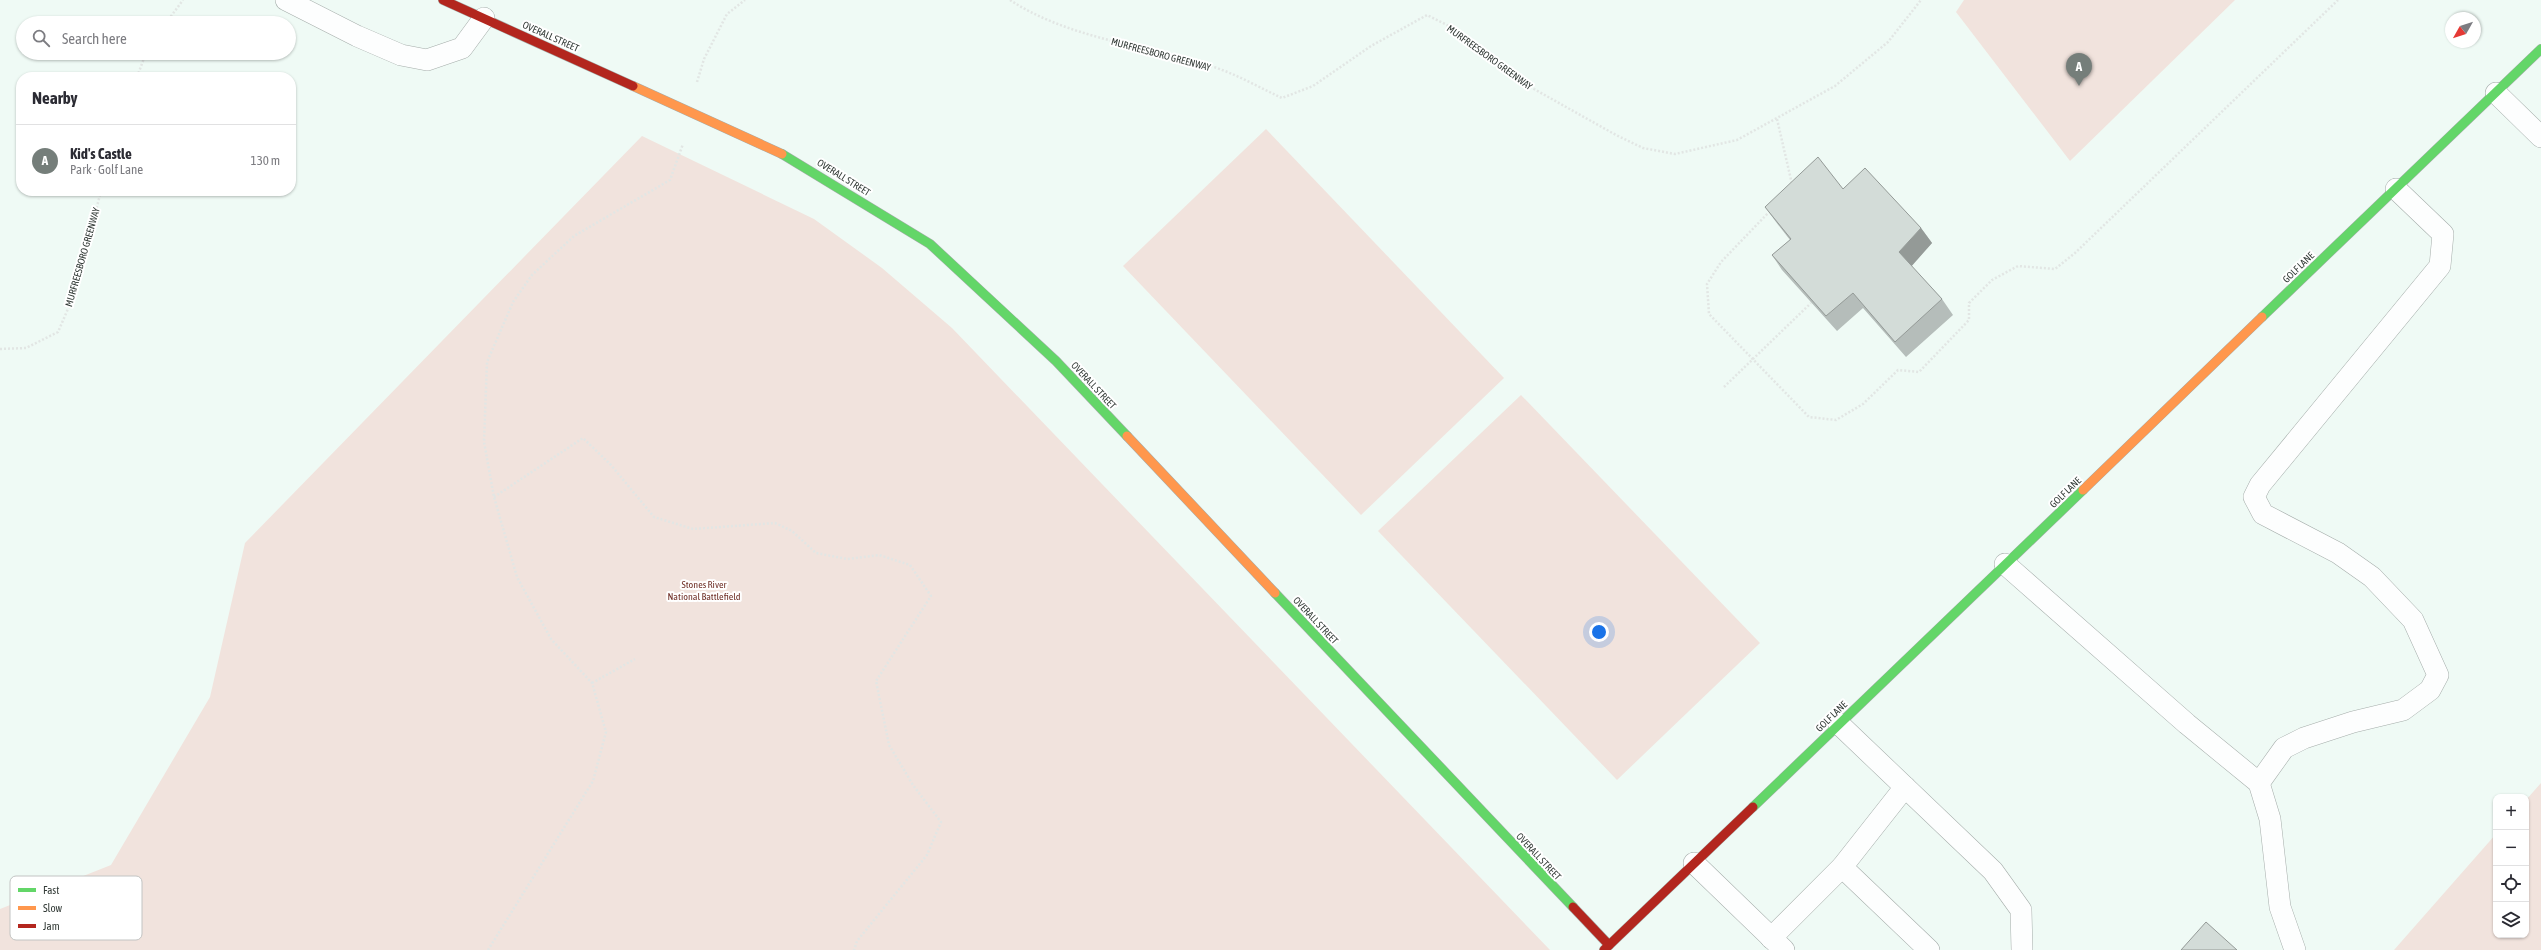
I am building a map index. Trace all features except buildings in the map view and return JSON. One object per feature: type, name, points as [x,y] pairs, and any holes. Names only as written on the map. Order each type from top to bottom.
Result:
[{"type":"street","name":"OVERALL STREET","points":[[443,0],[689,110],[794,159],[930,244],[1056,361],[1606,948]]},
{"type":"street","name":"GOLF LANE","points":[[1606,948],[2541,50]]},
{"type":"lane","points":[[286,0],[357,36],[401,55],[427,60],[462,48],[484,18]]},
{"type":"lane","points":[[2496,93],[2541,137]]},
{"type":"lane","points":[[2259,783],[2284,748],[2304,738],[2353,722],[2403,710],[2430,690],[2438,675],[2413,620],[2372,577],[2338,553],[2263,514],[2254,497],[2260,485],[2440,266],[2443,234],[2396,189]]},
{"type":"lane","points":[[2005,564],[2187,724],[2259,783],[2270,819],[2280,907],[2295,950]]},
{"type":"lane","points":[[1839,724],[1993,871],[2021,910],[2022,950]]},
{"type":"lane","points":[[1694,863],[1777,944],[1842,867],[1905,787]]},
{"type":"lane","points":[[1842,867],[1929,950]]},
{"type":"path","points":[[171,16],[183,0]]},
{"type":"path","points":[[488,950],[593,781],[606,732],[592,683],[551,639],[517,577],[494,497],[484,442],[487,362],[513,302],[532,275],[574,236],[670,180],[682,150],[689,110],[707,53],[727,14],[745,0]]},
{"type":"path","name":"MURFREESBORO GREENWAY","points":[[1010,0],[1030,13],[1121,44],[1208,65],[1282,98],[1314,86],[1371,46],[1427,15],[1455,29],[1534,89],[1643,148],[1675,154],[1737,140],[1835,86],[1888,42],[1921,0]]},
{"type":"path","points":[[1774,208],[1721,262],[1707,284],[1709,314],[1809,417],[1836,420],[1863,404],[1898,370],[1919,372],[1969,320],[1969,303],[1992,280],[2018,266],[2055,269],[2060,265],[2338,0]]},
{"type":"path","points":[[139,72],[143,60]]},
{"type":"path","points":[[1777,119],[1793,183],[1788,189]]},
{"type":"path","name":"MURFREESBORO GREENWAY","points":[[0,349],[26,348],[58,332],[74,295],[100,196]]},
{"type":"path","points":[[1724,387],[1752,358],[1811,303]]},
{"type":"path","points":[[494,497],[583,438],[611,466],[654,517],[693,529],[775,523],[792,532],[816,553],[847,559],[879,555],[910,565],[931,596],[876,681],[889,745],[913,785],[941,822],[928,854],[858,941],[854,950]]},
{"type":"path","points":[[592,683],[635,659]]},
{"type":"green space","points":[[1964,0],[2235,0],[2070,161],[1956,12]]},
{"type":"green space","points":[[1266,129],[1504,378],[1361,515],[1123,266]]},
{"type":"green space","name":"Stones River National Battlefield","points":[[642,136],[814,219],[882,268],[952,328],[1550,950],[0,950],[0,909],[10,905],[10,940],[142,940],[142,876],[83,876],[111,865],[210,697],[245,543]]},
{"type":"green space","points":[[1521,395],[1760,643],[1617,780],[1378,531]]},
{"type":"green space","points":[[2541,783],[2541,950],[2394,950],[2493,837],[2493,938],[2529,938],[2529,797]]},
{"type":"traffic: fast","points":[[2262,317],[2541,49]]},
{"type":"traffic: fast","points":[[782,154],[930,244],[1056,361],[1127,436]]},
{"type":"traffic: fast","points":[[1753,807],[2083,490]]},
{"type":"traffic: fast","points":[[1275,593],[1573,907]]},
{"type":"traffic: slow","points":[[633,86],[782,154]]},
{"type":"traffic: slow","points":[[2083,490],[2262,317]]},
{"type":"traffic: slow","points":[[1127,436],[1275,593]]},
{"type":"traffic: jam","points":[[443,0],[633,86]]},
{"type":"traffic: jam","points":[[1604,950],[1753,807]]},
{"type":"traffic: jam","points":[[1573,907],[1609,945]]},
{"type":"place","name":"Kid's Castle","points":[[2079,86]]}]
